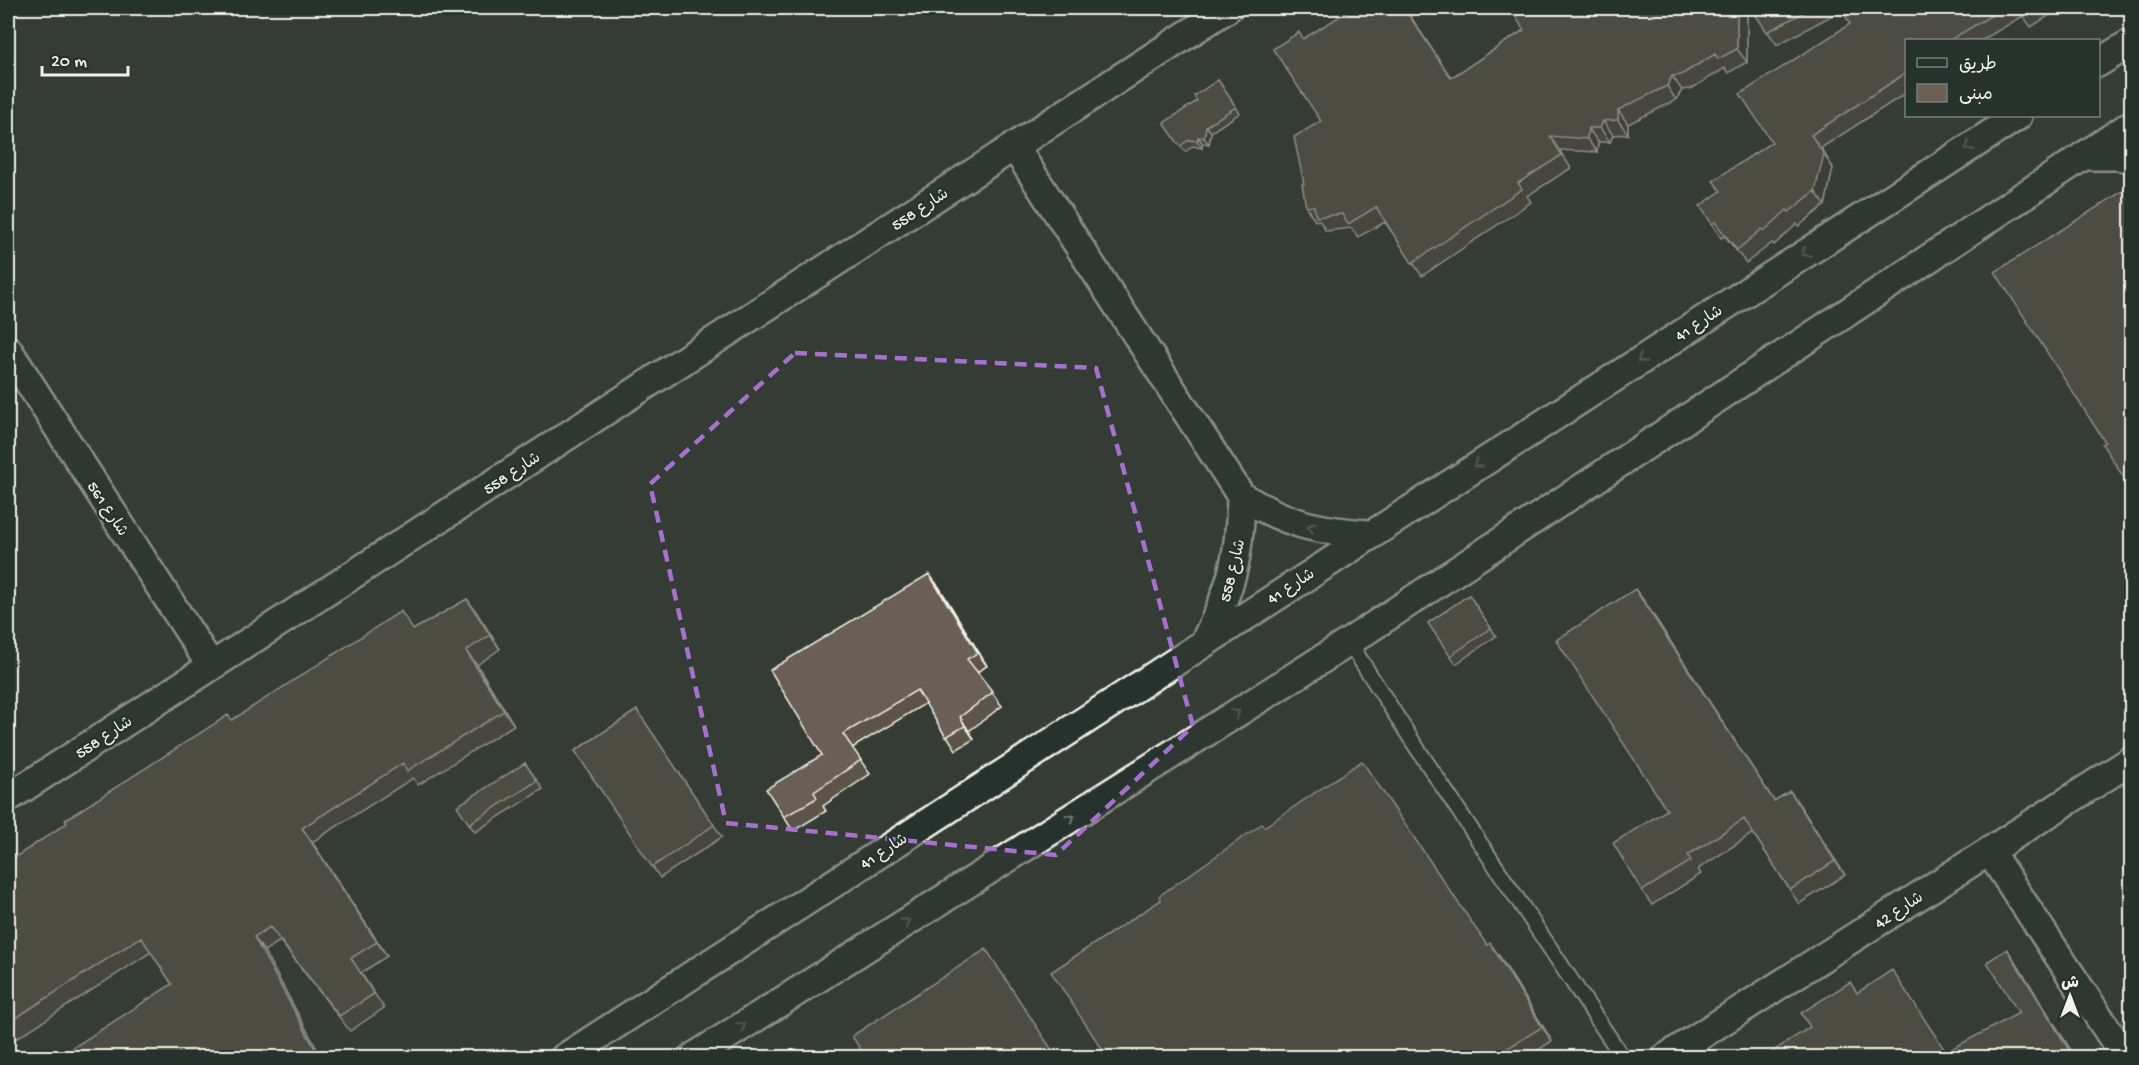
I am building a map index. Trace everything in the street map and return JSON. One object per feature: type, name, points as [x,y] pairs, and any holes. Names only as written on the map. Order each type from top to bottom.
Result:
[{"type":"street","name":"شارع 558","points":[[8,798],[1228,8]]},
{"type":"street","points":[[2100,62],[2132,42]]},
{"type":"street","name":"شارع 41","points":[[564,1058],[1369,534],[2016,117]]},
{"type":"street","points":[[692,1058],[1349,642],[2132,124]]},
{"type":"street","points":[[1014,146],[1241,496],[1270,513],[1302,525],[1335,532],[1369,534]]},
{"type":"street","points":[[2083,156],[2117,156],[2132,159]]},
{"type":"street","name":"شارع 561","points":[[8,350],[211,666]]},
{"type":"street","name":"شارع 558","points":[[1204,641],[1222,607],[1234,571],[1240,534],[1241,496]]},
{"type":"street","name":"شارع 42","points":[[1665,1058],[2132,760]]},
{"type":"street","points":[[1989,851],[2126,1058]]},
{"type":"lane","points":[[1349,642],[1623,1058]]},
{"type":"highlighted area","points":[[795,353],[1096,368],[1193,726],[1056,855],[726,823],[650,484]]},
{"type":"building","points":[[1353,8],[1404,8],[1451,78],[1524,30],[1510,8],[1737,8],[1737,49],[1718,59],[1715,54],[1681,75],[1672,76],[1667,86],[1618,110],[1618,120],[1603,121],[1600,128],[1588,128],[1587,139],[1550,136],[1562,155],[1518,183],[1522,189],[1412,263],[1376,207],[1348,224],[1342,214],[1316,217],[1314,206],[1306,207],[1302,184],[1304,184],[1294,137],[1321,121],[1273,49],[1299,32],[1303,39]]},
{"type":"building","points":[[1751,8],[1812,8],[1767,32]]},
{"type":"building","points":[[1841,8],[2004,8],[1952,39],[1905,39],[1905,74],[1811,135],[1824,154],[1815,191],[1737,250],[1715,222],[1712,224],[1700,206],[1721,191],[1713,181],[1772,142],[1740,94],[1850,24]]},
{"type":"building","points":[[2017,8],[2031,8],[2021,14]]},
{"type":"building","points":[[1218,80],[1236,107],[1206,126],[1204,138],[1198,137],[1197,141],[1189,140],[1180,146],[1164,123],[1197,101],[1194,96]]},
{"type":"building","points":[[2132,185],[2132,490],[2102,444],[2105,442],[1995,272]]},
{"type":"building","points":[[929,574],[978,653],[967,659],[993,692],[960,717],[965,726],[946,737],[917,690],[843,734],[861,760],[814,792],[817,798],[784,817],[766,789],[822,755],[770,670]]},
{"type":"building","points":[[1635,589],[1774,801],[1790,791],[1835,861],[1790,890],[1744,819],[1688,855],[1691,861],[1642,891],[1613,843],[1667,810],[1556,640]]},
{"type":"building","points":[[1469,595],[1491,628],[1450,656],[1428,623]]},
{"type":"building","points":[[467,599],[490,635],[466,651],[504,711],[407,771],[403,763],[302,828],[377,942],[351,958],[374,994],[339,1016],[270,927],[254,937],[320,1058],[57,1058],[172,984],[141,937],[8,1023],[8,862],[67,823],[65,820],[228,715],[232,720],[401,611],[413,630]]},
{"type":"building","points":[[637,710],[714,825],[652,867],[575,751]]},
{"type":"building","points":[[1362,761],[1487,945],[1490,943],[1542,1027],[1492,1058],[1108,1058],[1051,972],[1161,900],[1159,896],[1262,824],[1264,827]]},
{"type":"building","points":[[525,763],[537,781],[469,824],[457,806]]},
{"type":"building","points":[[2132,826],[2132,882],[2124,869]]},
{"type":"building","points":[[986,949],[1057,1058],[866,1058],[852,1036]]},
{"type":"building","points":[[2007,949],[2074,1058],[1763,1058],[1810,1027],[1801,1013],[1850,982],[1857,993],[1892,970],[1946,1052],[2019,1013],[1987,962]]},
{"type":"building","points":[[804,1052],[808,1058],[796,1058]]}]
